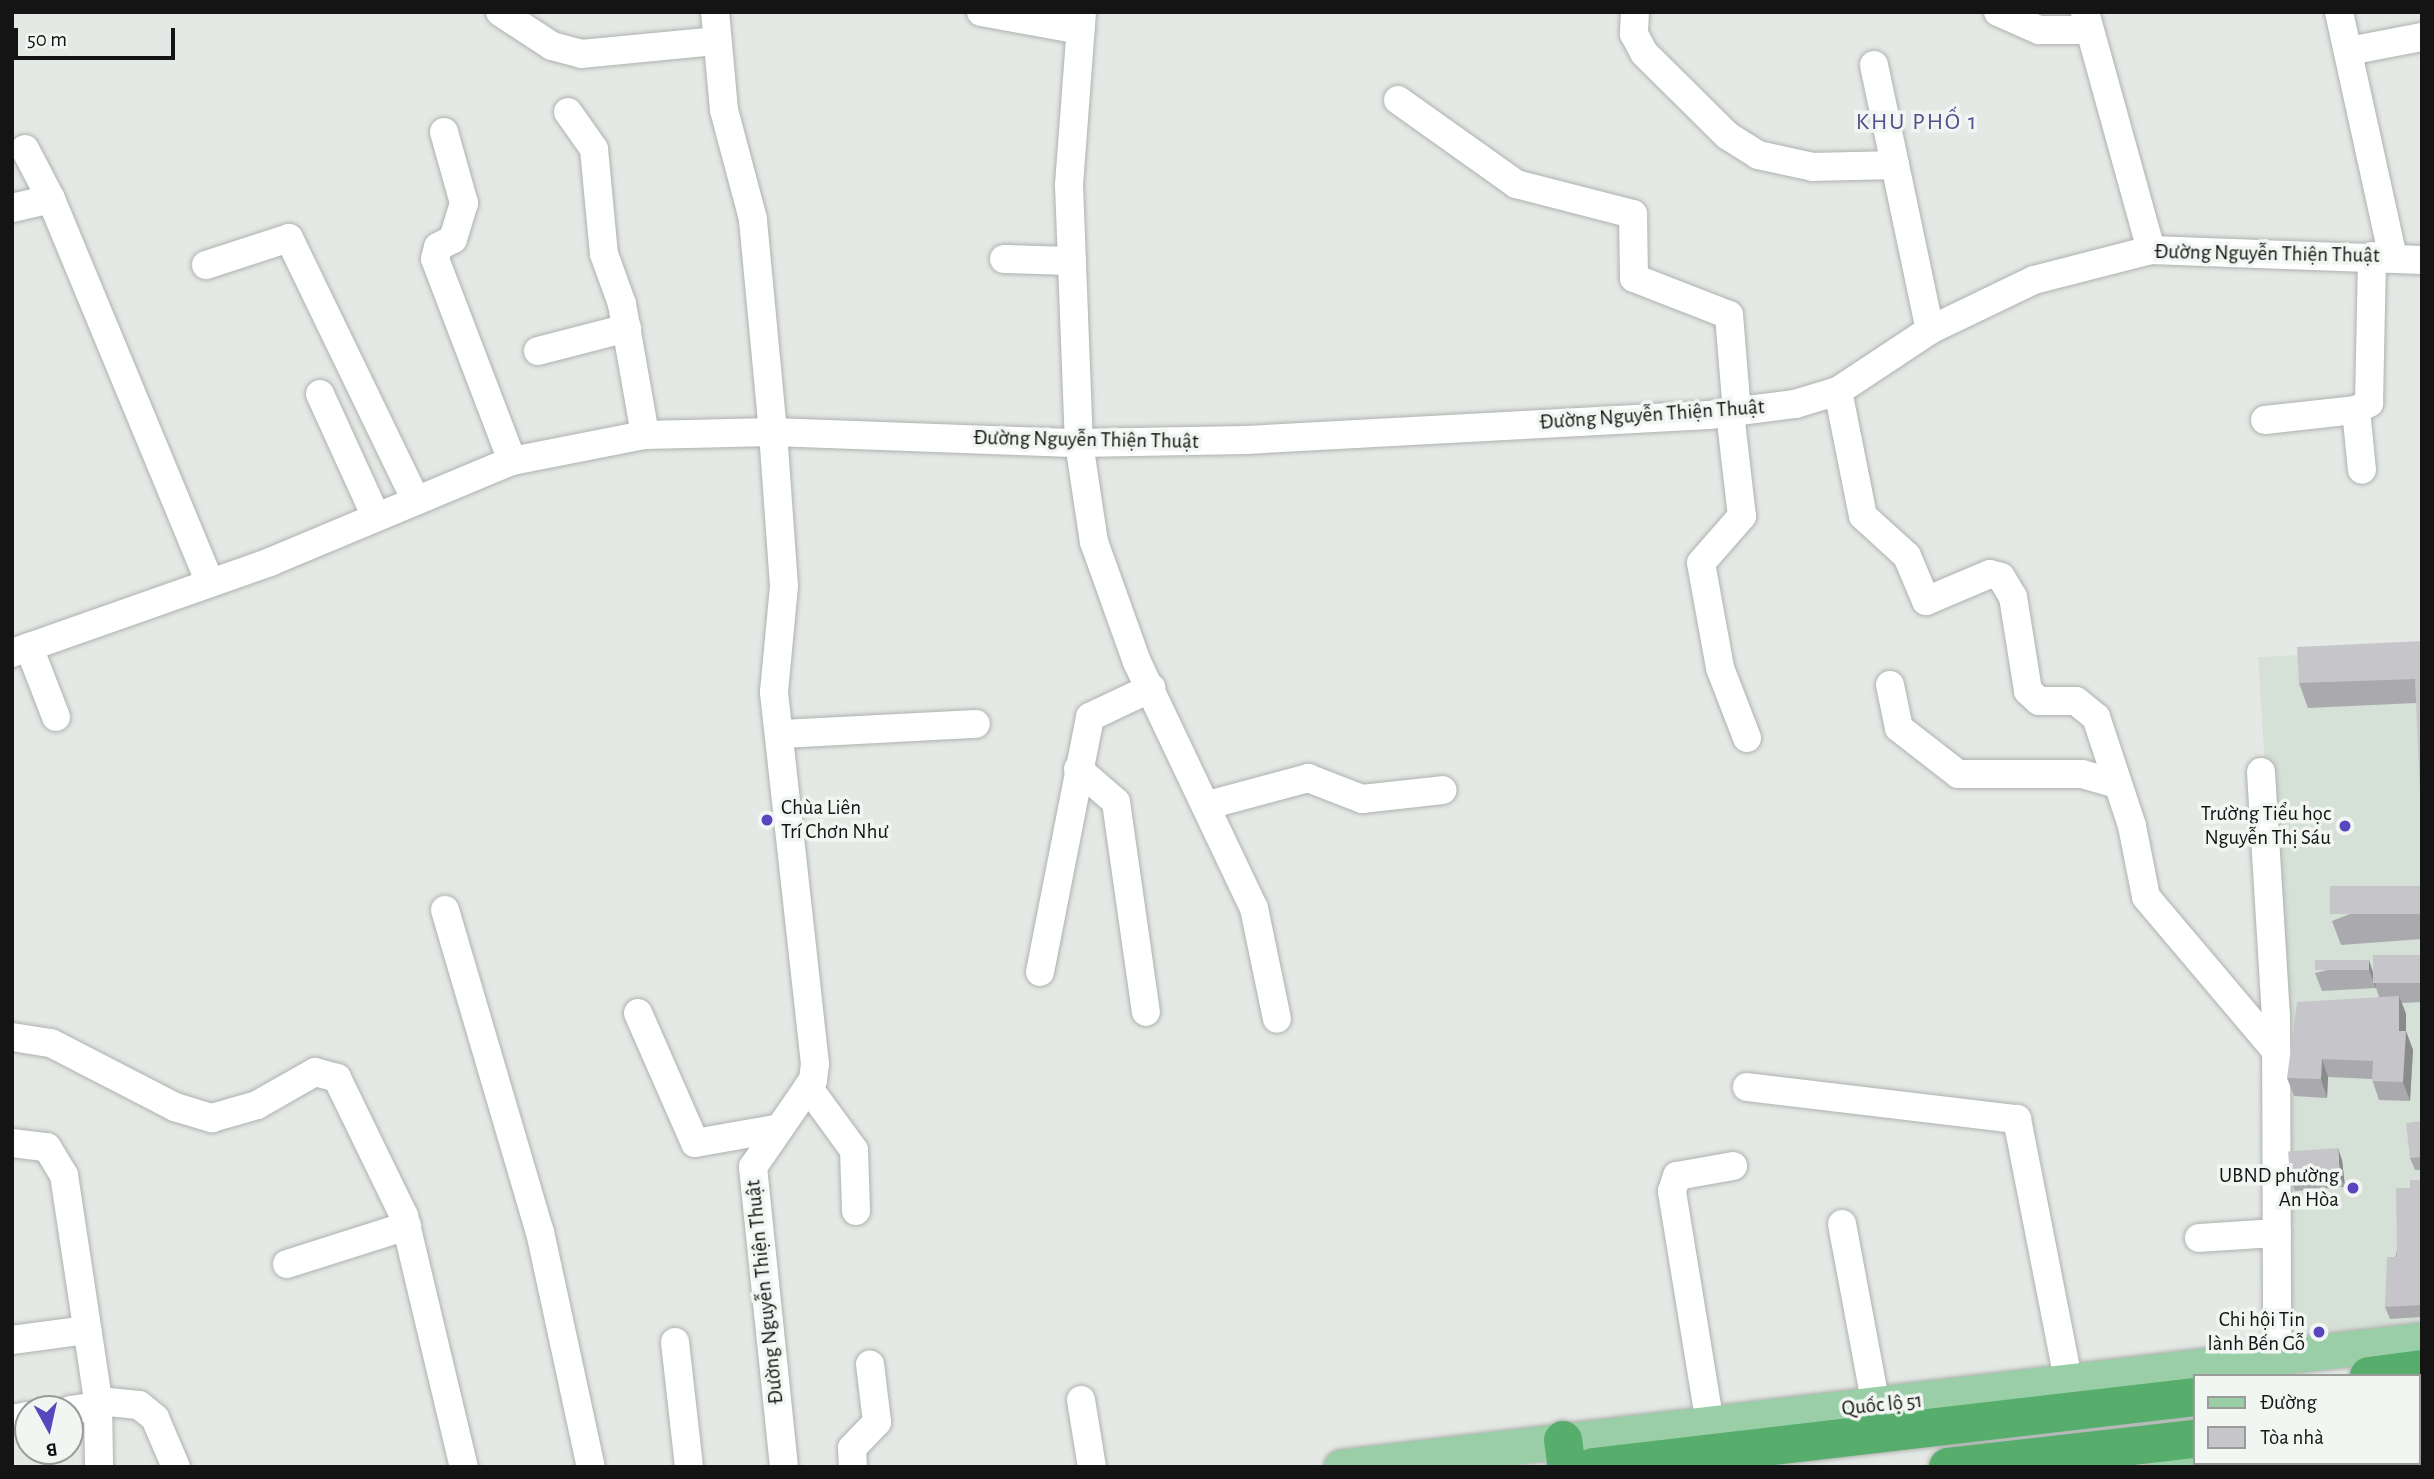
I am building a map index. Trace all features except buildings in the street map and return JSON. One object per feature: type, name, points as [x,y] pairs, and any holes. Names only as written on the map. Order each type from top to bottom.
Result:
[{"type":"highway","name":"Quốc lộ 51","points":[[2362,1366],[2422,1370]]},
{"type":"highway","name":"Quốc lộ 51","points":[[1593,1467],[2071,1396],[2192,1397]]},
{"type":"highway","points":[[1948,1467],[2192,1439]]},
{"type":"main road","name":"Quốc lộ 51","points":[[1341,1467],[1565,1453],[1710,1424],[1876,1405],[2071,1396],[2277,1356],[2362,1366],[2422,1340]]},
{"type":"main road","points":[[2166,1467],[2192,1464]]},
{"type":"street","points":[[500,12],[552,46],[580,54],[717,41]]},
{"type":"street","points":[[57,717],[20,650],[210,582],[512,461],[645,435],[773,432],[750,194],[724,110],[715,12]]},
{"type":"street","points":[[981,12],[1081,21],[1069,185],[1079,443],[1094,542],[1151,688],[1254,908],[1277,1019]]},
{"type":"street","points":[[1635,12],[1634,34],[1644,54],[1728,136],[1758,155],[1813,167],[1895,165]]},
{"type":"street","points":[[1998,12],[2039,30],[2086,21],[2151,250]]},
{"type":"street","points":[[2265,420],[2356,410],[2371,398],[2383,257],[2349,51],[2339,12]]},
{"type":"street","points":[[2349,51],[2422,37]]},
{"type":"street","points":[[1874,65],[1930,330]]},
{"type":"street","points":[[1398,100],[1516,184],[1633,214],[1634,278],[1729,315],[1733,412],[1742,516],[1702,563],[1720,668],[1747,738]]},
{"type":"street","points":[[568,112],[594,149],[604,254],[627,328],[645,435]]},
{"type":"street","points":[[444,132],[464,203],[453,239],[438,247],[435,259],[512,461]]},
{"type":"street","points":[[25,149],[51,200],[210,582]]},
{"type":"street","points":[[12,208],[51,200]]},
{"type":"street","points":[[206,265],[289,238],[416,501]]},
{"type":"street","name":"Đường Nguyễn Thiện Thuật","points":[[784,1467],[752,1186],[753,1167],[775,1129],[808,1087],[815,1046],[782,734],[773,680],[784,586],[773,432],[1079,443],[1247,440],[1733,412],[1838,391],[1930,330],[2034,281],[2151,250],[2422,260]]},
{"type":"street","points":[[1004,259],[1072,261]]},
{"type":"street","points":[[538,351],[627,328]]},
{"type":"street","points":[[1838,391],[1860,510],[1908,556],[1919,596],[1930,601],[1990,574],[2001,577],[2013,597],[2028,691],[2039,701],[2090,707],[2113,783],[2132,826],[2146,897],[2276,1051]]},
{"type":"street","points":[[320,394],[376,517]]},
{"type":"street","points":[[2356,410],[2362,470]]},
{"type":"street","points":[[1890,685],[1899,728],[1958,774],[2082,774],[2113,783]]},
{"type":"street","points":[[1040,972],[1090,717],[1151,688]]},
{"type":"street","points":[[782,734],[976,724]]},
{"type":"street","points":[[1078,769],[1116,802],[1146,1012]]},
{"type":"street","points":[[2261,772],[2276,1051],[2277,1356]]},
{"type":"street","points":[[1208,805],[1308,778],[1362,799],[1443,790]]},
{"type":"street","points":[[445,910],[540,1232],[592,1467]]},
{"type":"street","points":[[638,1013],[695,1143],[775,1129]]},
{"type":"street","points":[[12,1037],[51,1043],[175,1107],[212,1118],[232,1115],[326,1072],[337,1078],[370,1140],[407,1226],[464,1467]]},
{"type":"street","points":[[808,1087],[854,1150],[856,1211]]},
{"type":"street","points":[[1747,1087],[2017,1119],[2071,1396]]},
{"type":"street","points":[[12,1143],[47,1147],[61,1167],[98,1404],[99,1467]]},
{"type":"street","points":[[1710,1424],[1672,1191],[1676,1175],[1733,1166]]},
{"type":"street","points":[[1842,1224],[1876,1405]]},
{"type":"street","points":[[287,1265],[407,1226]]},
{"type":"street","points":[[2199,1238],[2277,1233]]},
{"type":"street","points":[[12,1340],[87,1331]]},
{"type":"street","points":[[675,1342],[689,1467]]},
{"type":"street","points":[[853,1467],[852,1448],[877,1422],[870,1364]]},
{"type":"street","points":[[1081,1401],[1093,1467]]},
{"type":"street","points":[[84,1407],[98,1404],[139,1405],[155,1418],[176,1467]]},
{"type":"shaded area","points":[[2422,650],[2422,1328],[2283,1344],[2280,995],[2258,657]]},
{"type":"place","name":"Chùa Liên Trí Chơn Như","points":[[767,820]]},
{"type":"place","name":"Trường Tiểu học Nguyễn Thị Sáu","points":[[2345,826]]},
{"type":"place","name":"UBND phường An Hòa","points":[[2353,1188]]},
{"type":"place","name":"Chi hội Tin lành Bến Gỗ","points":[[2319,1332]]},
{"type":"district","name":"KHU PHỐ 1","points":[[1917,123]]}]
